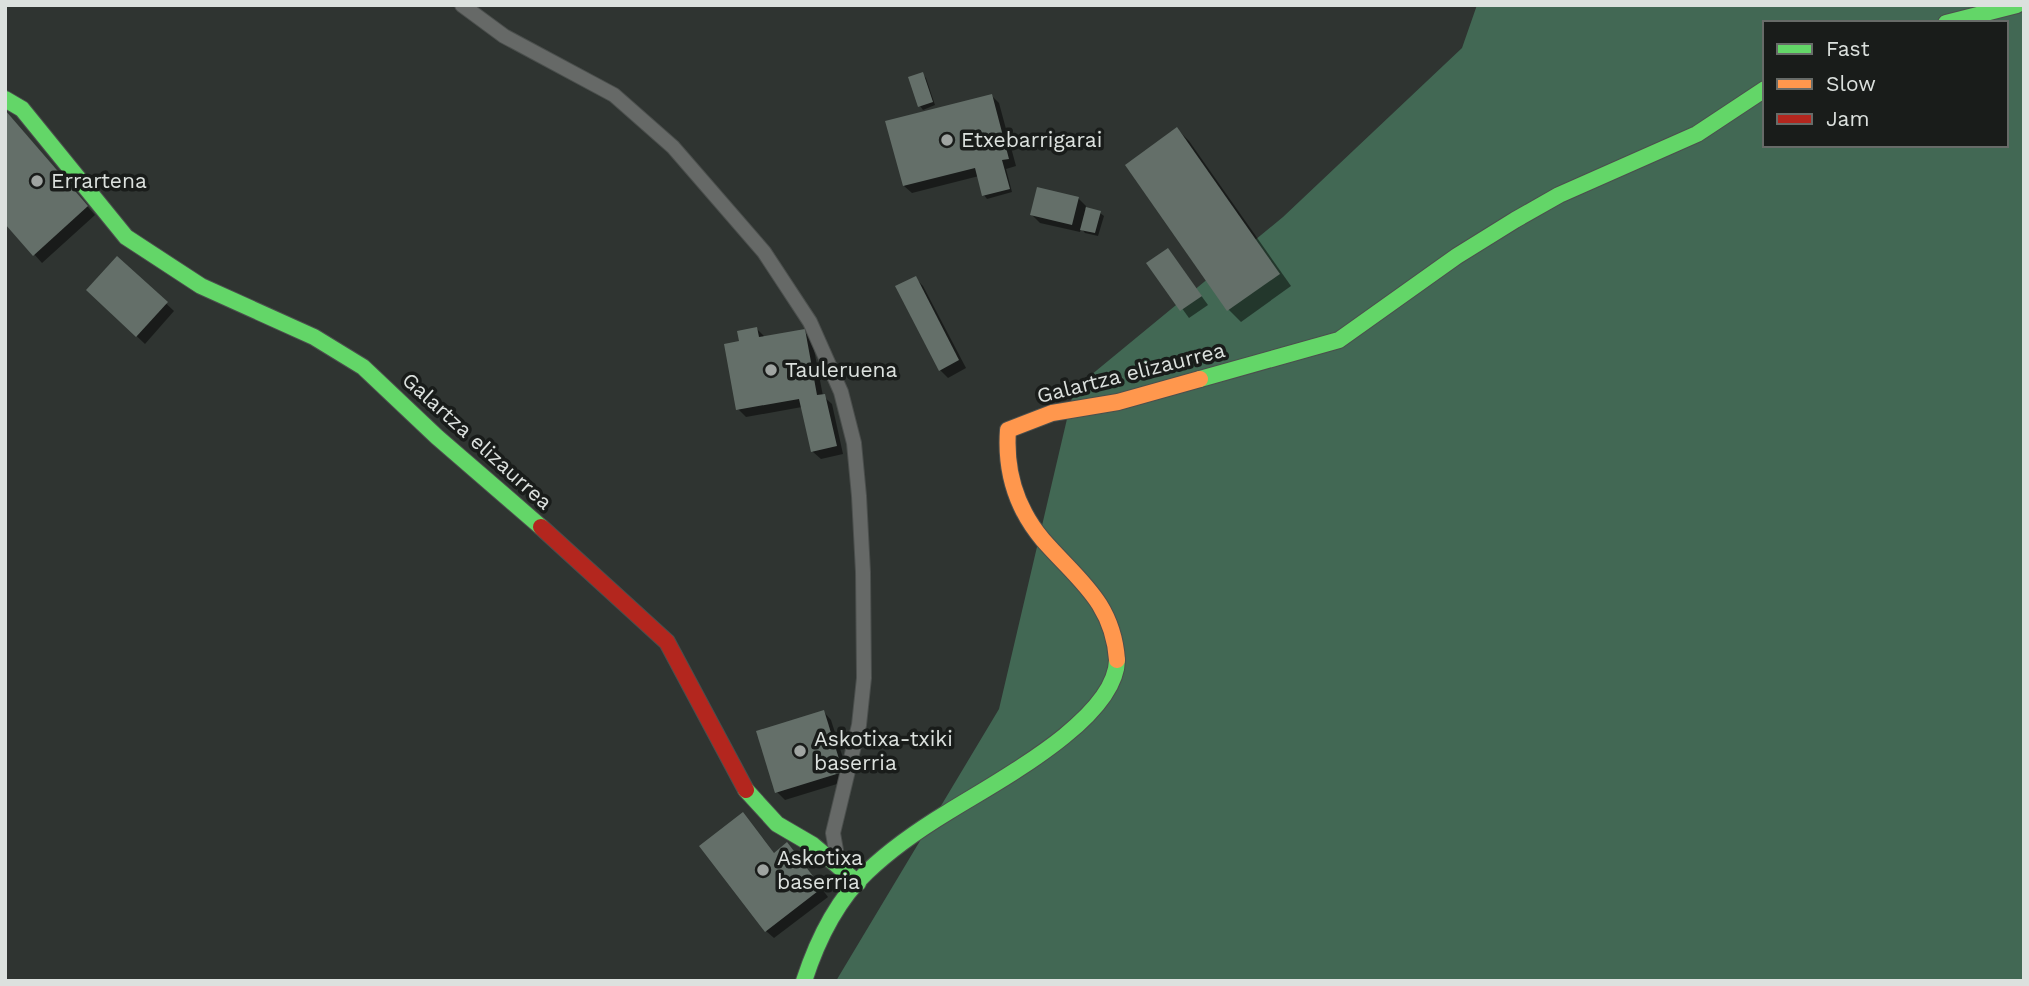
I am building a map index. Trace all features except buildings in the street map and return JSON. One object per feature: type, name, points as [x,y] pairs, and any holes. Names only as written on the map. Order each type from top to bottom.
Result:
[{"type":"street","points":[[1954,21],[2017,5]]},
{"type":"street","name":"Galartza elizaurrea","points":[[804,981],[832,919],[850,891],[874,867],[925,827],[1066,736],[1087,716],[1108,689],[1116,673],[1112,634],[1098,598],[1034,528],[1012,488],[1007,469],[1008,430],[1052,412],[1118,402],[1339,340],[1446,264],[1515,220],[1559,195],[1697,134],[1763,90]]},
{"type":"street","name":"Galartza elizaurrea","points":[[5,99],[22,109],[126,237],[201,286],[314,337],[363,367],[437,437],[599,578],[667,642],[748,794],[764,813],[777,824],[813,845],[858,883]]},
{"type":"lane","points":[[462,5],[504,36],[614,95],[673,147],[764,252],[810,322],[841,392],[854,443],[859,496],[864,678],[859,725],[833,833],[838,859],[858,883]]},
{"type":"green space","points":[[1477,5],[2024,5],[2024,981],[836,981],[999,709],[1074,389],[1283,217],[1462,48]]},
{"type":"traffic: fast","points":[[1954,21],[2017,5]]},
{"type":"traffic: fast","points":[[1200,379],[1339,340],[1457,256],[1515,220],[1559,195],[1697,134],[1763,90]]},
{"type":"traffic: fast","points":[[5,99],[22,109],[126,237],[201,286],[314,337],[363,367],[437,437],[541,527]]},
{"type":"traffic: fast","points":[[804,981],[829,922],[856,883],[916,832],[1021,767],[1075,727],[1097,705],[1111,683],[1117,660]]},
{"type":"traffic: fast","points":[[746,790],[777,824],[813,845],[858,883]]},
{"type":"traffic: slow","points":[[1117,660],[1109,622],[1101,607],[1081,580],[1043,540],[1019,502],[1008,460],[1008,430],[1052,413],[1118,402],[1200,379]]},
{"type":"traffic: jam","points":[[541,527],[667,642],[746,790]]},
{"type":"place","name":"Etxebarrigarai","points":[[947,140]]},
{"type":"place","name":"Errartena","points":[[37,181]]},
{"type":"place","name":"Tauleruena","points":[[771,370]]},
{"type":"place","name":"Askotixa-txiki baserria","points":[[800,751]]},
{"type":"place","name":"Askotixa baserria","points":[[763,870]]}]
